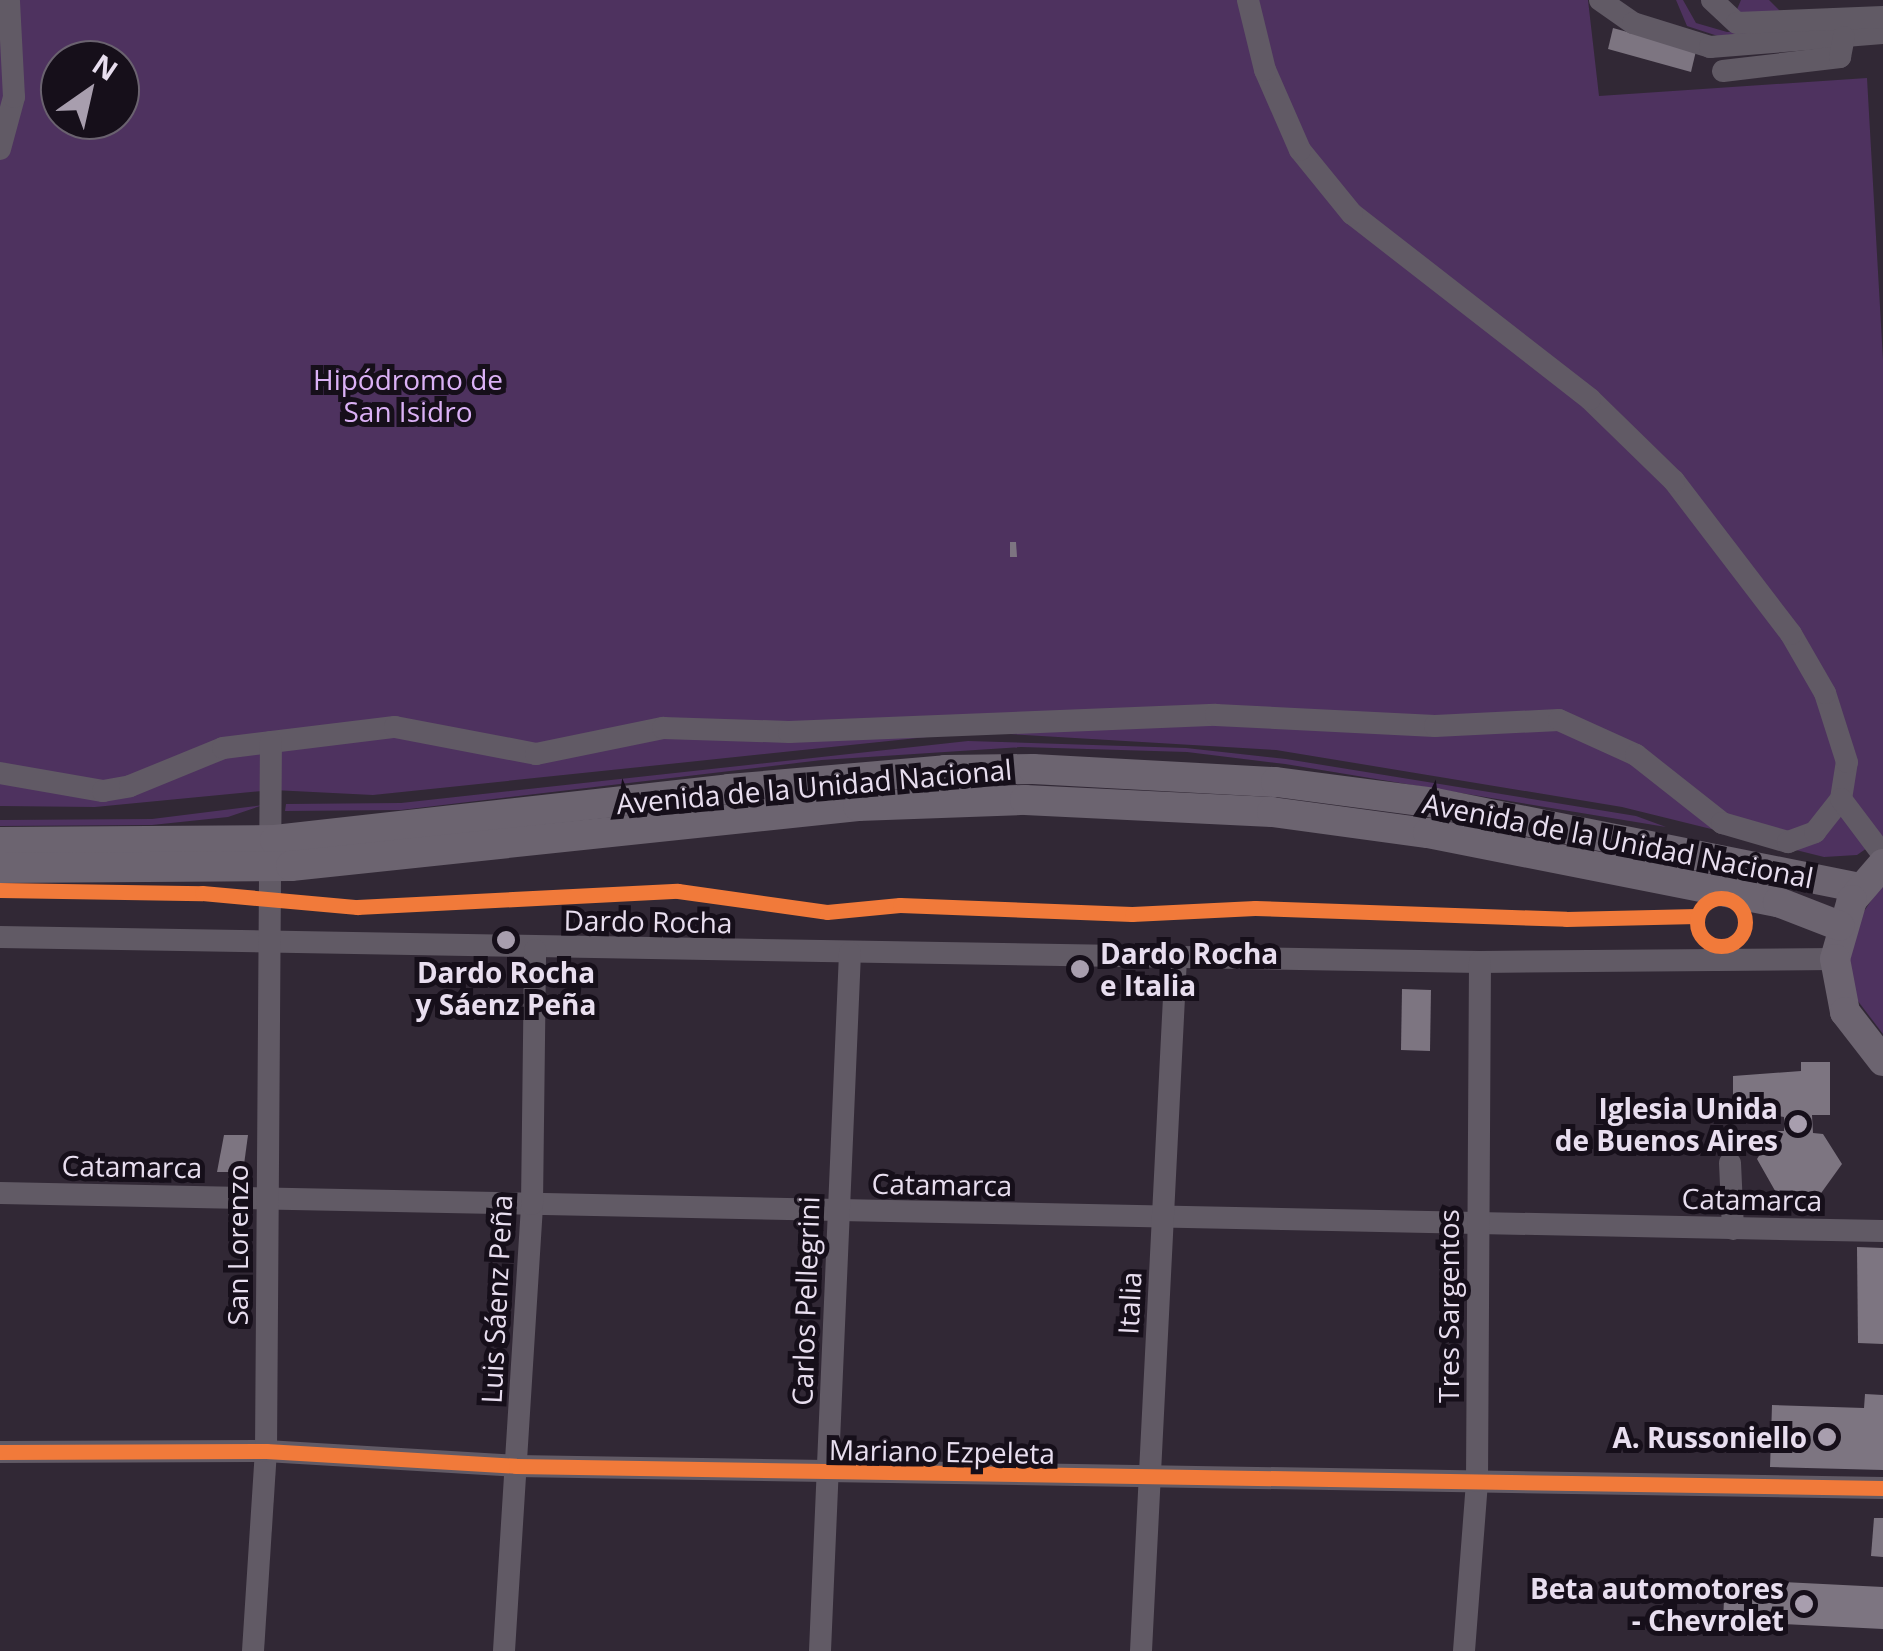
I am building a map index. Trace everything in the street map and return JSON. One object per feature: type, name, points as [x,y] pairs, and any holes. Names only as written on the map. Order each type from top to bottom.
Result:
[{"type":"main road","name":"Avenida de la Unidad Nacional","points":[[0,842],[274,853],[728,789],[944,770],[1033,769],[1276,782],[1434,803],[1860,888]]},
{"type":"main road","name":"Avenida de la Unidad Nacional","points":[[0,868],[274,853],[858,806],[1025,800],[1235,809],[1428,832],[1729,891],[1804,909],[1840,926]]},
{"type":"main road","points":[[1883,864],[1860,888],[1840,926],[1834,958],[1844,1012],[1883,1061]]},
{"type":"street","points":[[0,148],[14,97],[9,0]]},
{"type":"street","points":[[0,773],[103,790],[130,786],[223,748],[395,727],[536,754],[663,728],[788,732],[1216,716],[1435,726],[1559,720],[1636,755],[1722,823],[1788,842],[1816,832],[1841,799],[1848,762],[1825,693],[1780,618],[1674,481],[1590,399],[1352,214],[1300,150],[1265,70],[1248,0]]},
{"type":"street","points":[[1600,0],[1633,23],[1710,47],[1883,33]]},
{"type":"street","points":[[1712,0],[1737,23],[1883,17]]},
{"type":"street","points":[[1723,71],[1840,56],[1844,37]]},
{"type":"street","name":"San Lorenzo","points":[[253,1651],[266,1451],[268,940],[274,853],[271,742]]},
{"type":"street","points":[[1841,799],[1883,855]]},
{"type":"street","name":"Dardo Rocha","points":[[0,937],[268,940],[535,950],[1480,962],[1834,958]]},
{"type":"street","name":"Luis Sáenz Peña","points":[[504,1651],[532,1204],[535,950]]},
{"type":"street","name":"Carlos Pellegrini","points":[[820,1651],[850,954]]},
{"type":"street","name":"Italia","points":[[1140,1651],[1176,958]]},
{"type":"street","name":"Tres Sargentos","points":[[1464,1651],[1476,1481],[1480,962]]},
{"type":"street","points":[[1730,1163],[1733,1229]]},
{"type":"street","name":"Catamarca","points":[[0,1194],[1883,1232]]},
{"type":"street","name":"Mariano Ezpeleta","points":[[0,1452],[266,1451],[516,1466],[1150,1480],[1883,1488]]},
{"type":"green space","name":"Hipódromo de San Isidro","points":[[0,0],[1588,0],[1599,96],[1867,78],[1883,360],[1883,837],[1857,855],[1824,857],[1622,807],[1276,750],[975,732],[373,795],[273,790],[95,807],[0,806]]},
{"type":"green space","points":[[1676,0],[1683,0],[1696,23],[1727,32],[1823,27],[1727,39],[1687,26]]},
{"type":"green space","points":[[1741,0],[1769,0],[1783,14],[1735,14]]},
{"type":"green space","points":[[968,741],[1186,748],[1286,759],[1636,816],[1666,827],[1285,764],[1187,752],[1021,747],[822,760],[401,810],[285,811],[286,804],[401,803]]},
{"type":"green space","points":[[263,805],[228,817],[152,825],[0,826],[0,820],[152,819]]},
{"type":"green space","points":[[1883,883],[1883,1034],[1851,992],[1848,935]]},
{"type":"building","points":[[1613,28],[1696,51],[1691,72],[1608,49]]},
{"type":"building","points":[[1010,542],[1016,542],[1017,557],[1010,557]]},
{"type":"building","points":[[1402,989],[1431,990],[1430,1051],[1401,1050]]},
{"type":"building","name":"Iglesia Unida de Buenos Aires","points":[[1801,1062],[1830,1062],[1830,1115],[1812,1115],[1813,1133],[1823,1134],[1842,1164],[1819,1196],[1778,1196],[1757,1159],[1775,1131],[1784,1131],[1784,1117],[1733,1109],[1733,1076],[1801,1071]]},
{"type":"building","points":[[224,1135],[248,1135],[243,1172],[217,1172]]},
{"type":"building","points":[[1857,1247],[1883,1248],[1883,1344],[1858,1343]]},
{"type":"building","name":"A. Russoniello","points":[[1865,1394],[1883,1395],[1883,1470],[1770,1467],[1772,1405],[1864,1408]]},
{"type":"building","points":[[1874,1518],[1883,1518],[1883,1557],[1871,1556]]},
{"type":"building","name":"Beta automotores - Chevrolet","points":[[1725,1579],[1883,1587],[1883,1629],[1723,1621]]},
{"type":"cycle path","points":[[0,890],[202,893],[357,907],[678,891],[827,912],[900,905],[1132,914],[1255,908],[1566,919],[1697,916]]},
{"type":"cycle path","points":[[1721,898],[1738,905],[1745,922],[1738,939],[1721,946],[1704,939],[1697,922],[1704,905],[1721,898]]},
{"type":"cycle path","points":[[0,1452],[266,1451],[516,1466],[1883,1488]]},
{"type":"place","name":"Dardo Rocha y Sáenz Peña","points":[[506,940]]},
{"type":"place","name":"Dardo Rocha e Italia","points":[[1080,969]]},
{"type":"place","name":"Iglesia Unida de Buenos Aires","points":[[1798,1124]]},
{"type":"place","name":"A. Russoniello","points":[[1827,1437]]},
{"type":"place","name":"Beta automotores - Chevrolet","points":[[1804,1604]]}]
